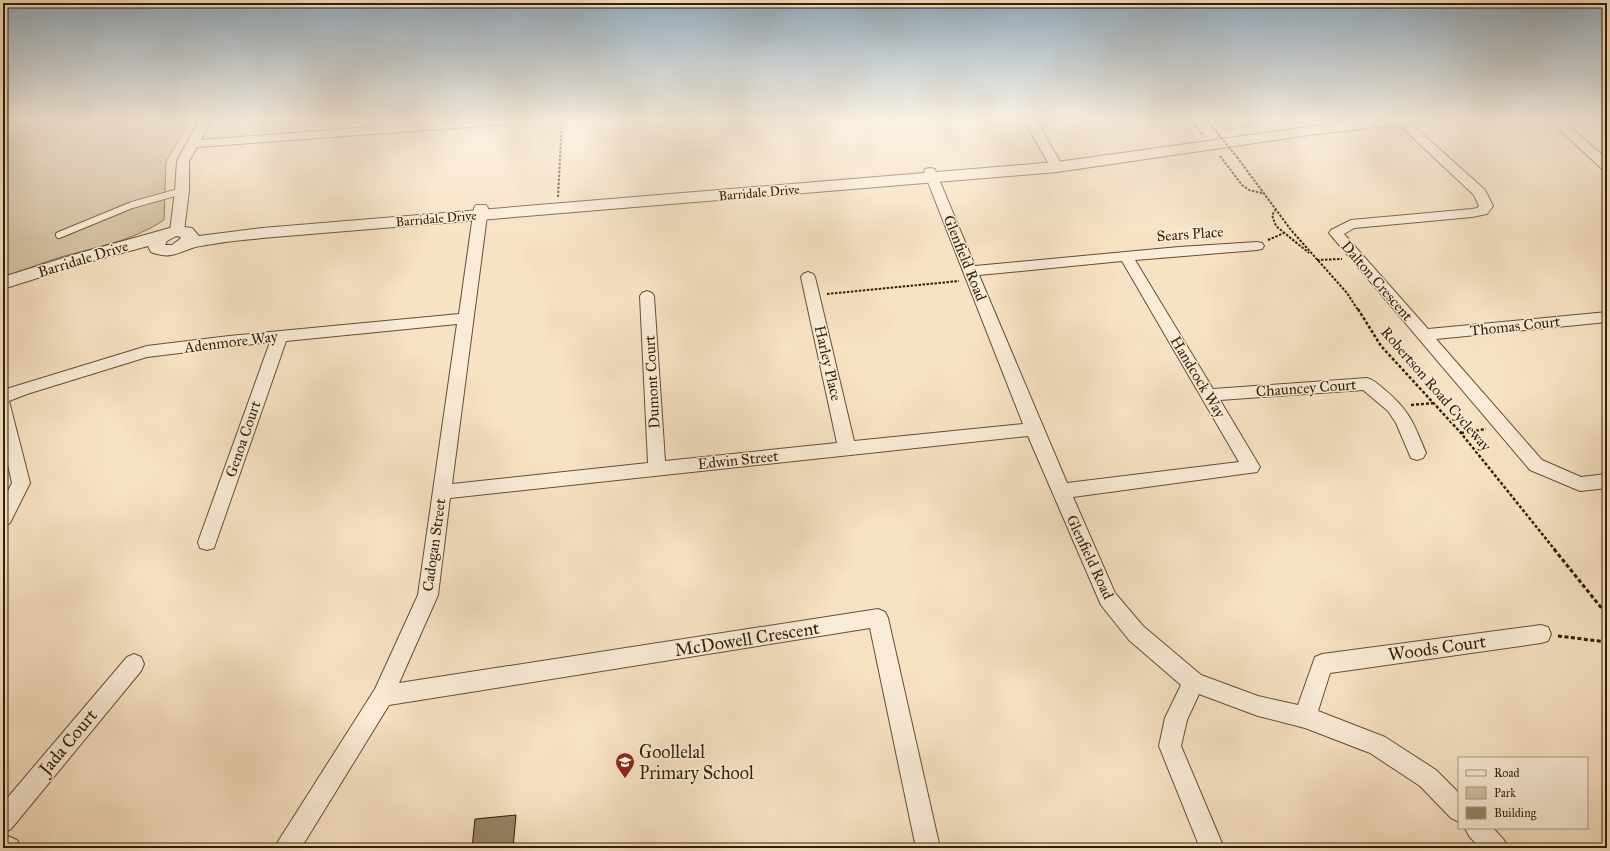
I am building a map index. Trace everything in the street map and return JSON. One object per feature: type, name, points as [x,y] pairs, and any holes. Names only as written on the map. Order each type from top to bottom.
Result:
[{"type":"street","points":[[174,238],[182,191],[184,160]]},
{"type":"street","points":[[1053,160],[1055,164]]},
{"type":"street","name":"Barridale Drive","points":[[1055,164],[1082,160]]},
{"type":"street","name":"Barridale Drive","points":[[481,211],[1118,160]]},
{"type":"street","name":"Dalton Crescent","points":[[1444,160],[1480,193],[1486,206],[1482,211],[1351,224],[1336,233],[1536,466],[1580,484],[1607,481]]},
{"type":"street","name":"Barridale Drive","points":[[3,283],[86,257],[174,238],[215,238],[558,202],[931,175]]},
{"type":"street","name":"Glenfield Road","points":[[931,175],[1034,429],[1108,599],[1136,633],[1168,662],[1194,682],[1258,706],[1305,717],[1377,745],[1428,778],[1458,809]]},
{"type":"street","name":"Cadogan Street","points":[[287,848],[383,696],[428,595],[481,211]]},
{"type":"street","name":"Barridale Drive","points":[[3,290],[110,256],[174,238]]},
{"type":"street","name":"Sears Place","points":[[1126,256],[1257,246]]},
{"type":"street","points":[[972,275],[1126,256]]},
{"type":"street","name":"Handcock Way","points":[[1061,491],[1251,467],[1126,256]]},
{"type":"street","name":"Harley Place","points":[[808,277],[847,449]]},
{"type":"street","name":"Dumont Court","points":[[647,296],[657,469]]},
{"type":"street","name":"Thomas Court","points":[[1424,335],[1607,317]]},
{"type":"street","name":"Adenmore Way","points":[[3,397],[21,390],[147,352],[229,341],[466,318]]},
{"type":"street","name":"Genoa Court","points":[[207,542],[280,336]]},
{"type":"street","name":"Chauncey Court","points":[[1209,395],[1367,384],[1394,407],[1404,421],[1417,453]]},
{"type":"street","points":[[3,405],[21,483],[3,518]]},
{"type":"street","name":"Edwin Street","points":[[442,492],[1034,429]]},
{"type":"street","name":"McDowell Crescent","points":[[383,696],[878,618],[928,848]]},
{"type":"street","name":"Woods Court","points":[[1305,717],[1322,664],[1541,634]]},
{"type":"street","name":"Jada Court","points":[[3,821],[134,664]]},
{"type":"street","points":[[1194,682],[1176,718],[1170,746],[1212,848]]},
{"type":"street","points":[[1478,829],[1496,848]]},
{"type":"street","points":[[3,846],[9,848]]},
{"type":"lane","points":[[59,235],[132,205],[182,191]]},
{"type":"path","points":[[558,202],[560,160]]},
{"type":"path","points":[[1223,160],[1242,185],[1249,190],[1265,194]]},
{"type":"path","name":"Robertson Road Cycleway","points":[[1239,160],[1291,230],[1347,293],[1381,346],[1461,433],[1607,615]]},
{"type":"path","points":[[1276,209],[1272,215],[1276,226],[1317,261],[1356,258]]},
{"type":"path","points":[[812,295],[972,275]]},
{"type":"path","points":[[1394,407],[1434,403]]},
{"type":"path","points":[[1461,433],[1503,427]]},
{"type":"path","points":[[1541,634],[1607,642]]},
{"type":"green space","points":[[3,160],[167,160],[166,162],[164,220],[127,238],[61,257],[3,277]]},
{"type":"building","points":[[516,815],[513,848],[472,848],[475,819]]},
{"type":"place","name":"Goollelal Primary School","points":[[625,779]]}]
